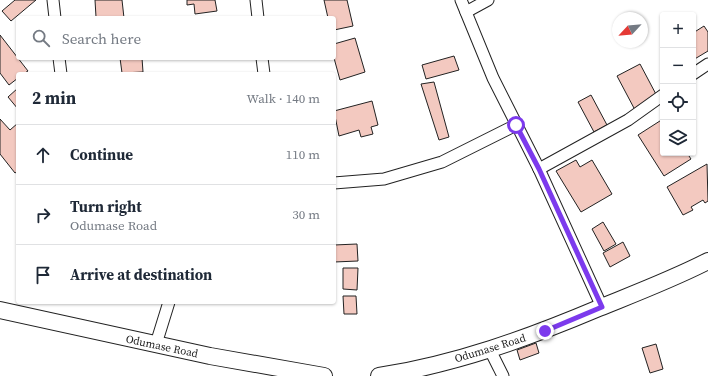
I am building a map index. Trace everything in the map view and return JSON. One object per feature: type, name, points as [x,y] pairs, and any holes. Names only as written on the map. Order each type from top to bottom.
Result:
[{"type":"main road","name":"Odumase Road","points":[[379,376],[401,373],[490,350],[545,331],[675,277],[708,261]]},
{"type":"main road","name":"Odumase Road","points":[[4,312],[210,356],[324,376]]},
{"type":"street","points":[[53,0],[55,16]]},
{"type":"street","points":[[256,0],[258,16]]},
{"type":"street","points":[[461,0],[493,78],[539,169],[602,307]]},
{"type":"street","points":[[466,12],[488,0]]},
{"type":"street","points":[[59,60],[61,72]]},
{"type":"street","points":[[262,60],[264,72]]},
{"type":"street","points":[[696,72],[708,64]]},
{"type":"street","points":[[539,169],[628,120],[660,97]]},
{"type":"street","points":[[336,183],[384,179],[442,162],[516,125]]},
{"type":"street","points":[[156,344],[168,304]]},
{"type":"street","points":[[490,350],[503,376]]},
{"type":"building","points":[[15,0],[36,0],[11,21],[2,11]]},
{"type":"building","points":[[95,0],[122,0],[124,16],[96,16]]},
{"type":"building","points":[[187,0],[215,0],[217,11],[195,14],[194,4],[187,5]]},
{"type":"building","points":[[324,0],[347,0],[353,26],[336,30],[336,16],[328,16]]},
{"type":"building","points":[[704,26],[708,32],[708,51],[696,58],[696,48],[696,31]]},
{"type":"building","points":[[0,35],[16,56],[16,60],[19,60],[28,71],[16,72],[16,80],[9,85],[0,73]]},
{"type":"building","points":[[355,38],[365,72],[340,80],[335,60],[336,60],[336,43]]},
{"type":"building","points":[[454,56],[459,70],[426,79],[422,65]]},
{"type":"building","points":[[120,60],[142,60],[143,72],[122,72]]},
{"type":"building","points":[[640,64],[658,98],[635,110],[617,76]]},
{"type":"building","points":[[434,82],[449,137],[439,140],[421,84]]},
{"type":"building","points":[[16,90],[16,107],[8,97]]},
{"type":"building","points":[[591,95],[607,125],[594,132],[578,102]]},
{"type":"building","points":[[372,101],[378,125],[371,127],[373,134],[361,137],[359,130],[339,136],[336,121],[336,110]]},
{"type":"building","points":[[0,119],[10,130],[16,125],[16,172],[0,154]]},
{"type":"building","points":[[660,121],[660,156],[689,156],[691,159],[664,176],[638,135]]},
{"type":"building","points":[[576,160],[580,167],[592,160],[612,194],[581,212],[556,171]]},
{"type":"building","points":[[707,164],[708,201],[705,203],[703,200],[691,207],[693,210],[683,215],[667,187]]},
{"type":"building","points":[[603,222],[616,244],[604,251],[592,229]]},
{"type":"building","points":[[623,242],[630,256],[610,267],[603,253]]},
{"type":"building","points":[[357,244],[358,261],[336,262],[336,245]]},
{"type":"building","points":[[343,268],[358,268],[357,290],[343,289]]},
{"type":"building","points":[[343,296],[356,296],[357,314],[344,314]]},
{"type":"building","points":[[536,343],[539,353],[520,360],[517,350]]},
{"type":"building","points":[[656,344],[663,369],[650,373],[642,348]]},
{"type":"route","points":[[516,125],[539,169],[602,307],[545,331]]}]
